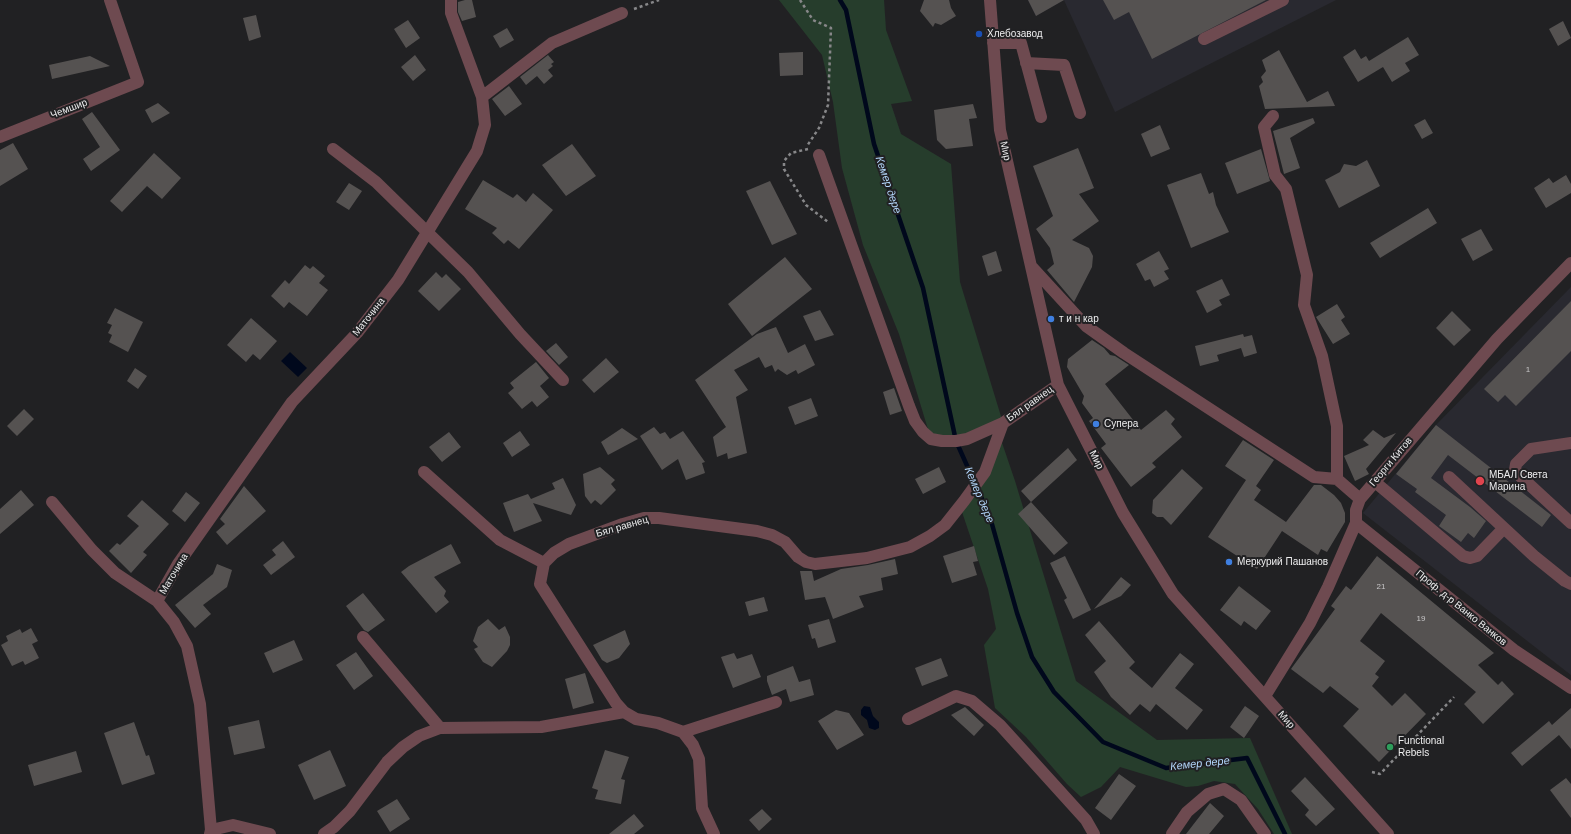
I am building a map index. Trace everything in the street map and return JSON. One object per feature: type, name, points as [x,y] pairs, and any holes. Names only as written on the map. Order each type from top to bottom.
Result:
[{"type":"street","name":"Чемшир","points":[[0,137],[138,82],[110,0]]},
{"type":"street","name":"Маточина","points":[[158,601],[178,564],[292,402],[358,333],[398,280],[477,151],[485,125],[482,97],[451,13],[451,0]]},
{"type":"street","name":"Мир","points":[[990,0],[1000,130],[1058,385],[1123,513],[1173,594],[1388,834]]},
{"type":"street","points":[[1204,40],[1283,0]]},
{"type":"street","points":[[482,97],[552,43],[622,12]]},
{"type":"street","points":[[993,43],[1021,43],[1041,117]]},
{"type":"street","points":[[1026,63],[1064,66],[1080,113]]},
{"type":"street","points":[[1273,116],[1264,127],[1275,175],[1286,189],[1307,275],[1304,305],[1322,356],[1336,426],[1337,479]]},
{"type":"street","points":[[333,149],[376,182],[468,272],[520,334],[563,380]]},
{"type":"street","points":[[819,155],[846,232]]},
{"type":"street","name":"Бял равнец","points":[[846,232],[915,421],[923,432],[931,439],[956,442],[967,439],[1003,423],[1058,385]]},
{"type":"street","name":"Георги Китов","points":[[1265,696],[1310,623],[1331,581],[1356,523],[1356,510],[1360,499],[1497,339],[1571,263]]},
{"type":"street","points":[[1031,266],[1086,326],[1124,353],[1314,477],[1337,479],[1360,499]]},
{"type":"street","name":"Бял равнец","points":[[544,563],[554,553],[569,544],[637,520],[659,518],[749,530],[772,535],[786,542],[798,557],[806,562],[815,564],[867,558],[910,547],[930,536],[946,524],[964,501],[985,472],[1003,423]]},
{"type":"street","points":[[1571,443],[1531,450],[1516,464],[1515,470],[1518,475],[1571,523]]},
{"type":"street","points":[[424,472],[500,540],[544,563],[540,584],[582,651],[624,712],[636,719],[658,723],[683,732],[699,759],[702,808],[714,834]]},
{"type":"street","points":[[1448,477],[1504,528],[1565,581],[1571,584]]},
{"type":"street","points":[[1375,482],[1463,556],[1470,558],[1477,556],[1504,528]]},
{"type":"street","points":[[52,502],[92,550],[115,573],[158,601],[174,622],[187,646],[200,704],[204,738],[210,832],[233,825],[270,834]]},
{"type":"street","name":"Проф. д-р Ванко Ванков","points":[[1356,523],[1514,650],[1571,688]]},
{"type":"street","points":[[363,637],[440,728]]},
{"type":"street","points":[[908,718],[947,695],[972,701],[1000,725],[1086,820],[1094,834]]},
{"type":"street","points":[[683,732],[776,702]]},
{"type":"street","points":[[324,834],[334,827],[350,811],[387,762],[403,747],[419,736],[440,728],[541,727],[624,712]]},
{"type":"street","points":[[1172,834],[1187,812],[1208,794],[1224,789],[1241,800],[1264,834]]},
{"type":"path","points":[[622,12],[659,0]]},
{"type":"path","points":[[800,0],[813,20],[831,28],[828,105],[819,128],[806,148]]},
{"type":"path","points":[[819,155],[813,150],[806,148],[791,153],[784,161],[784,169],[806,206],[823,219],[846,232]]},
{"type":"path","points":[[1372,772],[1380,774],[1454,697]]},
{"type":"shaded area","points":[[1028,0],[1064,0],[1036,16]]},
{"type":"shaded area","points":[[1064,0],[1336,0],[1115,112]]},
{"type":"shaded area","name":"МБАЛ Света Марина","points":[[1571,287],[1571,675],[1363,513],[1436,425]]},
{"type":"green space","points":[[779,0],[884,0],[886,30],[912,101],[891,104],[901,134],[951,164],[960,282],[1003,423],[967,439],[931,439],[899,334],[863,245],[842,168],[833,102],[822,55]]},
{"type":"green space","points":[[999,434],[1015,481],[1076,681],[1157,740],[1250,738],[1292,834],[1274,834],[1258,809],[1235,784],[1214,781],[1198,786],[1186,787],[1120,767],[1101,787],[1081,797],[1067,784],[1026,737],[995,708],[984,645],[996,629],[988,589],[960,506]]},
{"type":"water","points":[[290,352],[307,368],[298,377],[281,361]]},
{"type":"water","points":[[864,706],[870,707],[873,716],[879,722],[879,728],[875,730],[869,728],[867,720],[861,715],[861,710]]},
{"type":"building","points":[[472,0],[476,17],[462,21],[458,12],[458,2]]},
{"type":"building","points":[[924,0],[949,0],[951,8],[956,16],[941,25],[935,23],[933,27],[920,11]]},
{"type":"building","points":[[1028,0],[1064,0],[1036,16]]},
{"type":"building","points":[[1103,0],[1266,0],[1152,59],[1129,12],[1114,20]]},
{"type":"building","points":[[256,15],[261,37],[249,41],[243,18]]},
{"type":"building","points":[[408,20],[420,38],[406,48],[394,29]]},
{"type":"building","points":[[1563,21],[1571,38],[1558,46],[1549,29]]},
{"type":"building","points":[[507,28],[514,40],[500,48],[493,36]]},
{"type":"building","points":[[1408,37],[1419,55],[1405,63],[1410,71],[1392,82],[1383,67],[1358,82],[1343,57],[1355,49],[1361,59],[1366,56],[1369,61]]},
{"type":"building","points":[[1279,50],[1307,102],[1328,91],[1335,106],[1265,109],[1259,86],[1263,82],[1261,77],[1266,71],[1262,60]]},
{"type":"building","points":[[803,52],[803,75],[780,76],[779,53]]},
{"type":"building","points":[[415,55],[426,70],[413,81],[401,67]]},
{"type":"building","points":[[548,55],[554,62],[551,64],[553,66],[548,70],[553,76],[544,84],[537,76],[526,85],[520,77]]},
{"type":"building","points":[[90,56],[110,66],[52,79],[49,65]]},
{"type":"building","points":[[509,86],[522,104],[505,116],[492,99]]},
{"type":"building","points":[[158,103],[170,113],[152,123],[145,110]]},
{"type":"building","points":[[973,104],[977,118],[969,119],[973,146],[946,149],[937,140],[934,110]]},
{"type":"building","points":[[92,112],[120,150],[91,171],[83,159],[100,147],[82,119]]},
{"type":"building","points":[[1313,118],[1315,123],[1290,138],[1300,168],[1284,174],[1273,131]]},
{"type":"building","points":[[1425,119],[1433,133],[1422,139],[1414,125]]},
{"type":"building","points":[[1160,125],[1170,149],[1151,157],[1141,134]]},
{"type":"building","points":[[13,143],[28,169],[0,186],[0,150]]},
{"type":"building","points":[[572,144],[596,176],[566,196],[542,165]]},
{"type":"building","points":[[1078,148],[1094,188],[1079,194],[1099,221],[1072,240],[1089,248],[1093,256],[1092,267],[1074,302],[1047,270],[1054,264],[1050,248],[1036,229],[1053,216],[1033,166]]},
{"type":"building","points":[[1261,149],[1270,181],[1237,194],[1225,163]]},
{"type":"building","points":[[154,153],[181,178],[162,199],[147,186],[122,212],[110,201]]},
{"type":"building","points":[[1367,160],[1380,186],[1339,208],[1325,180],[1340,172],[1344,164],[1356,166]]},
{"type":"building","points":[[1201,173],[1209,194],[1213,192],[1216,205],[1229,232],[1191,248],[1167,185]]},
{"type":"building","points":[[1566,175],[1571,184],[1571,193],[1546,208],[1534,188],[1549,178],[1553,183]]},
{"type":"building","points":[[483,180],[513,198],[517,194],[526,202],[533,193],[553,210],[519,249],[508,240],[504,244],[492,233],[497,228],[465,209]]},
{"type":"building","points":[[770,181],[797,234],[772,245],[746,191]]},
{"type":"building","points":[[349,183],[362,191],[349,210],[336,202]]},
{"type":"building","points":[[1428,208],[1437,223],[1380,258],[1370,243]]},
{"type":"building","points":[[1481,229],[1493,250],[1473,261],[1461,239]]},
{"type":"building","points":[[996,251],[1002,271],[988,276],[982,256]]},
{"type":"building","points":[[1159,251],[1169,269],[1164,271],[1169,279],[1154,287],[1150,279],[1145,281],[1136,264]]},
{"type":"building","points":[[785,257],[812,289],[752,336],[728,304]]},
{"type":"building","points":[[305,265],[310,269],[313,266],[325,276],[319,283],[328,290],[307,316],[289,302],[284,308],[271,296],[285,280],[289,284]]},
{"type":"building","points":[[436,272],[442,278],[446,274],[461,289],[439,311],[418,291]]},
{"type":"building","points":[[1222,279],[1230,295],[1219,300],[1222,305],[1207,313],[1196,291]]},
{"type":"building","points":[[1571,301],[1571,351],[1516,406],[1505,395],[1498,402],[1484,389]]},
{"type":"building","points":[[1337,304],[1345,317],[1341,320],[1350,334],[1333,344],[1316,317]]},
{"type":"building","points":[[115,308],[143,322],[128,352],[109,342],[112,335],[108,333],[112,325],[107,323]]},
{"type":"building","points":[[820,310],[834,335],[815,341],[803,316]]},
{"type":"building","points":[[1452,311],[1471,330],[1454,346],[1436,328]]},
{"type":"building","points":[[251,318],[277,341],[260,360],[253,354],[246,362],[227,345]]},
{"type":"building","points":[[776,327],[788,353],[805,344],[815,365],[798,374],[796,370],[787,375],[778,369],[775,372],[772,365],[765,368],[759,357],[734,370],[748,390],[736,397],[747,453],[728,459],[727,453],[717,457],[713,437],[726,427],[695,380],[757,334]]},
{"type":"building","points":[[1243,334],[1244,337],[1252,335],[1257,353],[1244,357],[1241,348],[1217,355],[1219,361],[1200,366],[1195,346]]},
{"type":"building","points":[[1092,340],[1104,348],[1110,355],[1115,356],[1129,365],[1105,384],[1141,430],[1166,410],[1175,419],[1171,424],[1182,437],[1152,463],[1156,467],[1131,487],[1101,448],[1106,444],[1089,421],[1093,418],[1082,403],[1084,396],[1067,367],[1068,359]]},
{"type":"building","points":[[556,343],[568,357],[559,365],[546,351]]},
{"type":"building","points":[[606,358],[619,372],[594,393],[582,380]]},
{"type":"building","points":[[536,362],[549,378],[540,386],[549,397],[537,407],[532,401],[522,409],[508,393],[514,388],[510,383]]},
{"type":"building","points":[[135,368],[147,376],[138,389],[127,381]]},
{"type":"building","points":[[894,388],[902,411],[890,415],[883,392]]},
{"type":"building","points":[[811,398],[818,416],[795,425],[788,407]]},
{"type":"building","points":[[24,409],[34,419],[17,436],[7,426]]},
{"type":"building","points":[[1436,425],[1551,515],[1542,527],[1448,455],[1431,478],[1486,521],[1474,538],[1468,533],[1461,542],[1439,526],[1446,515],[1415,492],[1417,489],[1396,474]]},
{"type":"building","points":[[654,427],[660,434],[665,432],[670,439],[683,431],[705,462],[702,463],[705,473],[686,480],[678,459],[662,470],[640,436]]},
{"type":"building","points":[[622,428],[638,439],[608,455],[601,442]]},
{"type":"building","points":[[1373,430],[1384,438],[1396,433],[1366,469],[1369,474],[1355,481],[1344,456],[1369,445],[1363,440]]},
{"type":"building","points":[[520,431],[530,445],[512,457],[503,443]]},
{"type":"building","points":[[449,432],[461,447],[442,462],[429,447]]},
{"type":"building","points":[[1243,440],[1274,460],[1256,486],[1261,490],[1254,500],[1286,522],[1314,485],[1321,485],[1334,495],[1341,503],[1345,513],[1345,522],[1327,552],[1321,549],[1318,555],[1282,531],[1257,569],[1208,537],[1246,480],[1225,466]]},
{"type":"building","points":[[1068,448],[1077,460],[1031,502],[1021,491]]},
{"type":"building","points":[[600,467],[615,480],[611,484],[616,490],[601,505],[595,500],[591,504],[585,496],[583,474]]},
{"type":"building","points":[[939,467],[946,482],[923,494],[915,479]]},
{"type":"building","points":[[1182,469],[1203,488],[1171,525],[1163,517],[1157,517],[1152,513],[1153,500]]},
{"type":"building","points":[[563,478],[576,505],[571,515],[533,503],[542,521],[514,532],[503,503],[528,494],[531,499],[555,489],[552,483]]},
{"type":"building","points":[[244,486],[266,511],[227,545],[216,532],[225,524],[220,519]]},
{"type":"building","points":[[21,490],[34,505],[0,534],[0,509]]},
{"type":"building","points":[[186,492],[200,503],[185,522],[172,511]]},
{"type":"building","points":[[142,500],[169,524],[143,552],[147,555],[131,573],[109,551],[117,543],[120,545],[139,526],[127,516]]},
{"type":"building","points":[[1031,502],[1068,543],[1054,555],[1018,514]]},
{"type":"building","points":[[283,541],[295,557],[271,575],[263,565],[276,555],[272,550]]},
{"type":"building","points":[[451,544],[461,563],[434,577],[446,591],[444,596],[449,602],[436,613],[401,572],[409,566]]},
{"type":"building","points":[[974,546],[978,561],[973,562],[977,575],[952,583],[943,556]]},
{"type":"building","points":[[1065,556],[1091,610],[1073,619],[1064,600],[1067,598],[1050,563]]},
{"type":"building","points":[[1377,556],[1494,653],[1478,665],[1498,685],[1502,681],[1514,694],[1483,724],[1464,704],[1476,692],[1381,613],[1360,641],[1385,661],[1375,674],[1379,677],[1372,686],[1392,706],[1405,693],[1426,714],[1379,762],[1343,726],[1359,709],[1330,686],[1323,693],[1291,669],[1335,609],[1331,606],[1346,586],[1351,590]]},
{"type":"building","points":[[895,559],[898,574],[881,578],[883,590],[859,596],[864,607],[833,619],[825,597],[805,600],[800,571],[812,571],[814,581],[841,569]]},
{"type":"building","points":[[217,564],[232,570],[227,587],[203,605],[211,614],[195,628],[175,605],[213,574]]},
{"type":"building","points":[[1121,577],[1131,585],[1121,596],[1094,609]]},
{"type":"building","points":[[1239,586],[1271,611],[1256,630],[1244,621],[1241,626],[1220,610]]},
{"type":"building","points":[[363,593],[385,620],[368,632],[364,630],[346,606]]},
{"type":"building","points":[[764,597],[768,611],[749,616],[745,602]]},
{"type":"building","points":[[488,619],[499,630],[505,626],[510,637],[510,645],[507,651],[492,667],[483,662],[474,649],[478,647],[473,641],[478,627]]},
{"type":"building","points":[[829,619],[836,642],[818,648],[815,638],[812,639],[808,625]]},
{"type":"building","points":[[1099,621],[1135,662],[1129,668],[1152,688],[1180,653],[1194,664],[1175,688],[1203,710],[1187,730],[1156,704],[1150,712],[1140,704],[1130,715],[1111,697],[1094,672],[1106,661],[1085,635]]},
{"type":"building","points":[[31,628],[38,641],[32,644],[39,658],[25,665],[23,661],[12,666],[1,645],[8,641],[6,636],[20,629],[22,633]]},
{"type":"building","points":[[625,630],[630,644],[619,658],[607,663],[602,660],[593,645]]},
{"type":"building","points":[[294,640],[303,660],[273,673],[264,653]]},
{"type":"building","points":[[356,652],[373,676],[354,690],[336,665]]},
{"type":"building","points":[[734,653],[737,659],[752,654],[761,677],[733,688],[721,657]]},
{"type":"building","points":[[941,658],[948,676],[922,686],[915,668]]},
{"type":"building","points":[[793,666],[799,682],[810,679],[814,695],[790,702],[786,689],[772,695],[767,681],[767,676]]},
{"type":"building","points":[[585,673],[594,703],[573,709],[565,679]]},
{"type":"building","points":[[1245,706],[1259,716],[1244,738],[1230,727]]},
{"type":"building","points":[[965,707],[984,725],[974,736],[951,715]]},
{"type":"building","points":[[1571,708],[1571,749],[1559,735],[1522,766],[1511,753],[1549,721],[1552,725]]},
{"type":"building","points":[[836,710],[849,713],[864,735],[837,750],[818,721]]},
{"type":"building","points":[[259,720],[265,748],[234,755],[228,727]]},
{"type":"building","points":[[134,722],[146,756],[149,755],[155,774],[122,785],[104,733]]},
{"type":"building","points":[[330,750],[346,786],[314,800],[298,765]]},
{"type":"building","points":[[605,750],[629,757],[621,779],[625,780],[621,804],[595,799],[598,790],[592,788]]},
{"type":"building","points":[[76,751],[82,772],[34,786],[28,765]]},
{"type":"building","points":[[1119,774],[1136,786],[1111,820],[1095,808]]},
{"type":"building","points":[[1305,777],[1335,809],[1316,826],[1305,815],[1309,810],[1291,791]]},
{"type":"building","points":[[1566,778],[1571,784],[1571,818],[1550,790]]},
{"type":"building","points":[[397,799],[410,819],[390,832],[377,811]]},
{"type":"building","points":[[1210,803],[1224,816],[1209,834],[1186,834]]},
{"type":"building","points":[[762,809],[772,819],[759,831],[749,820]]},
{"type":"building","points":[[634,814],[644,826],[634,834],[609,834]]},
{"type":"waterway","name":"Кемер дере","points":[[840,0],[846,10],[874,144],[923,288],[956,441],[990,517],[1017,613],[1032,657],[1054,692],[1103,742],[1166,768],[1247,758],[1285,834]]},
{"type":"place","name":"Хлебозавод","points":[[979,34]]},
{"type":"place","name":"т и н кар","points":[[1051,319]]},
{"type":"place","name":"Супера","points":[[1096,424]]},
{"type":"place","name":"МБАЛ Света Марина","points":[[1480,481]]},
{"type":"place","name":"Меркурий Пашанов","points":[[1229,562]]},
{"type":"place","name":"Functional Rebels","points":[[1390,747]]}]
